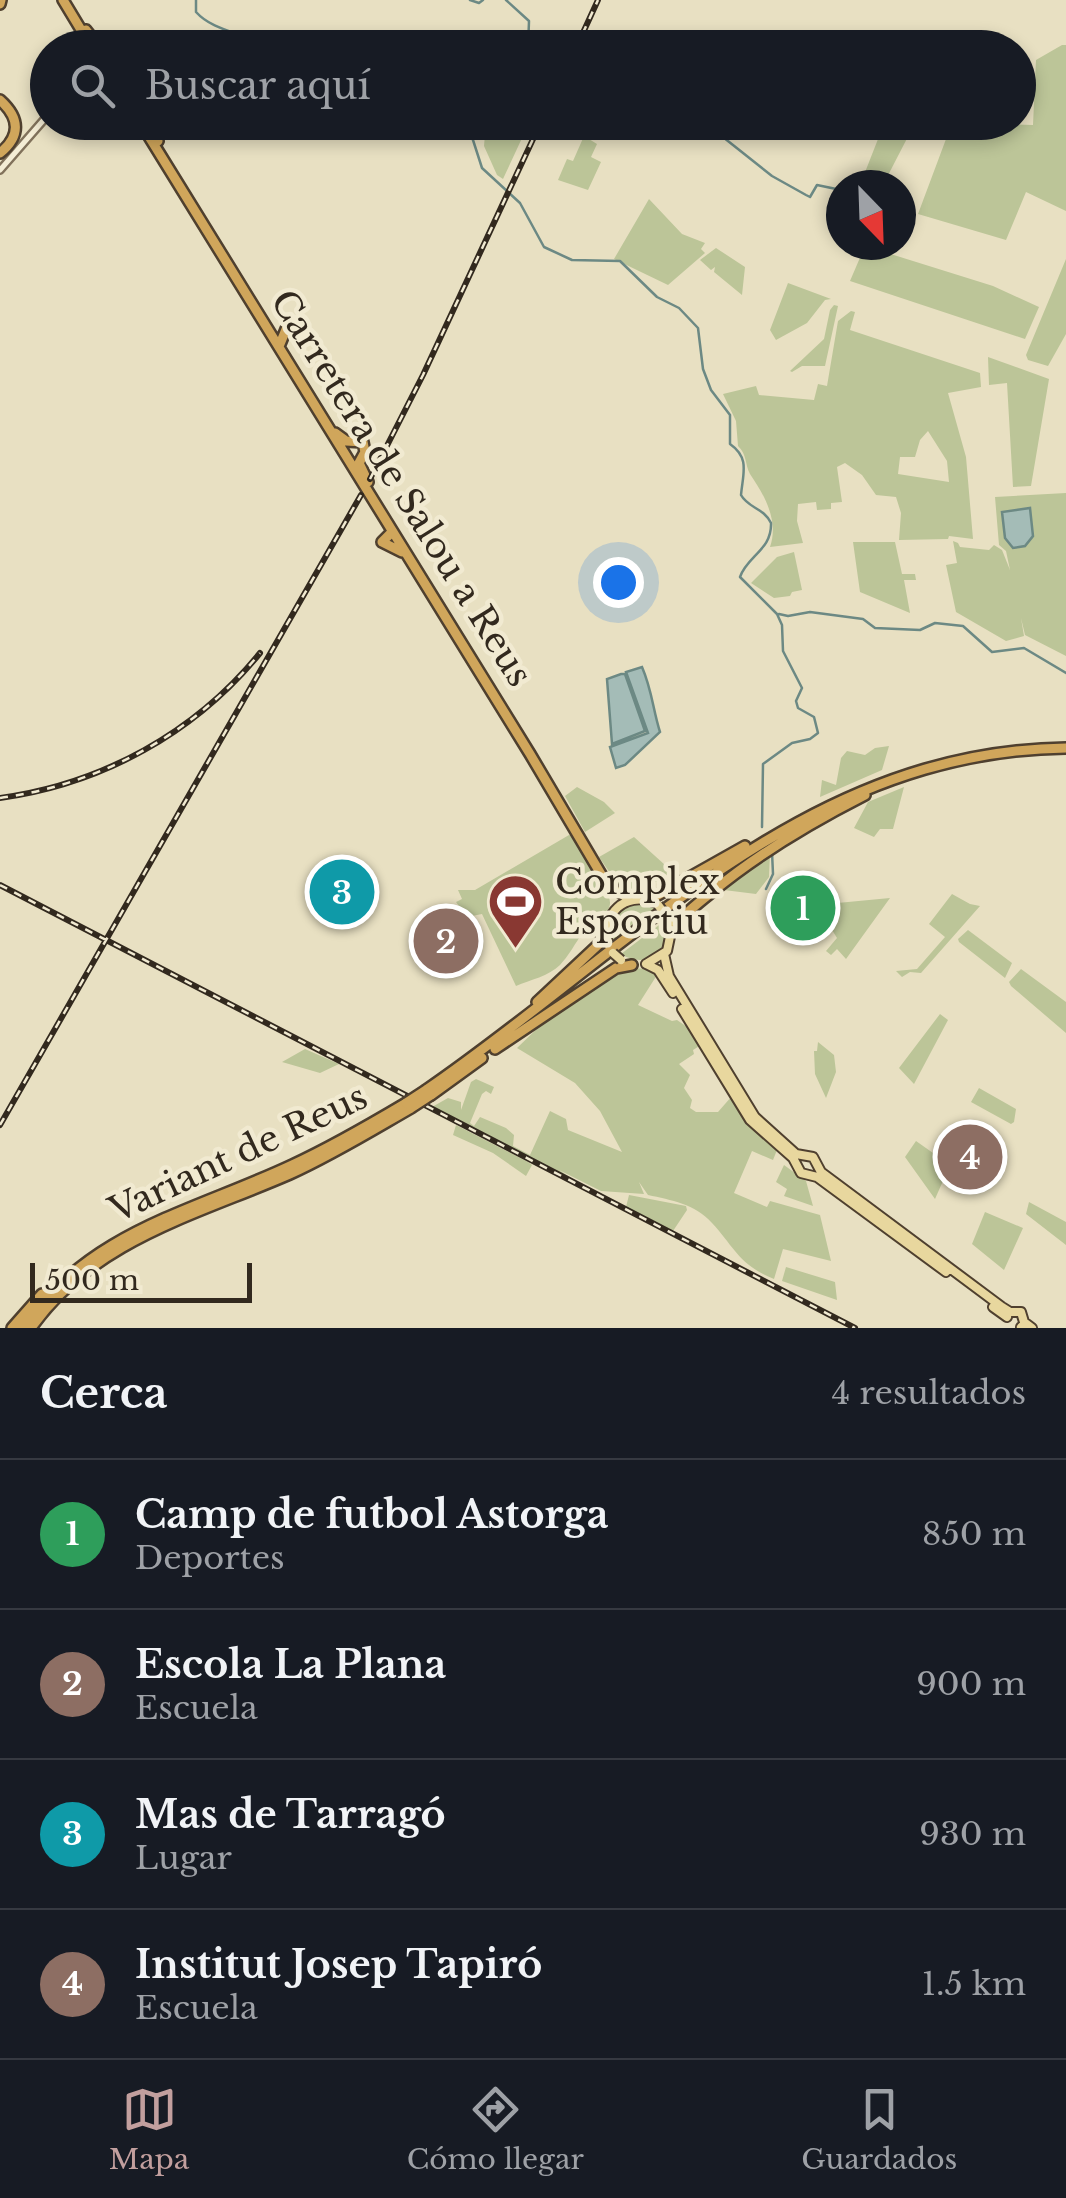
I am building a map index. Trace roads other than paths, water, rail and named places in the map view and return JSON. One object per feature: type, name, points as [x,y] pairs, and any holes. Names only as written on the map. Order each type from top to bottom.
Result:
[{"type":"highway","points":[[65,0],[86,30]]},
{"type":"highway","points":[[65,0],[84,30]]},
{"type":"highway","points":[[0,103],[13,114],[17,127],[13,140],[0,150]]},
{"type":"highway","points":[[152,140],[392,528]]},
{"type":"highway","name":"Carretera de Salou a Reus","points":[[154,140],[534,751],[610,885]]},
{"type":"highway","points":[[336,433],[346,441],[363,442],[366,447],[360,469],[405,554],[610,885]]},
{"type":"highway","name":"Variant de Reus","points":[[493,1047],[687,892],[832,804],[880,783],[950,762],[1016,750],[1066,750]]},
{"type":"highway","name":"Variant de Reus","points":[[31,1328],[66,1286],[104,1256],[138,1237],[295,1172],[408,1105],[493,1047],[676,907],[814,818],[870,792],[950,767],[1066,750]]},
{"type":"highway","points":[[672,926],[781,841],[870,792]]},
{"type":"highway","points":[[654,902],[809,811],[832,804]]},
{"type":"highway","points":[[493,1047],[607,938]]},
{"type":"highway","points":[[493,1047],[616,968],[632,964]]},
{"type":"highway","name":"Variant de Reus","points":[[23,1328],[59,1284],[112,1242],[292,1165],[408,1105]]},
{"type":"highway","points":[[12,1328],[64,1274],[112,1242]]},
{"type":"highway","points":[[39,1328],[64,1294],[104,1256]]},
{"type":"main road","points":[[610,885],[630,900],[654,902],[672,926],[664,954],[667,978],[750,1120],[797,1159],[814,1156],[815,1171]]},
{"type":"main road","points":[[610,885],[614,910],[607,938],[621,960],[646,964],[667,978],[755,1117],[788,1148],[800,1171],[815,1171],[1009,1320],[1021,1312],[1024,1327]]},
{"type":"main road","points":[[614,910],[630,900]]},
{"type":"main road","points":[[646,964],[664,954]]},
{"type":"main road","points":[[678,993],[693,1008],[702,1009]]},
{"type":"main road","points":[[709,1021],[705,1028],[712,1046]]},
{"type":"street","points":[[0,170],[30,136]]},
{"type":"water","points":[[1030,508],[1033,536],[1025,546],[1013,548],[1005,538],[1002,512]]},
{"type":"water","points":[[642,667],[660,732],[625,765],[616,768],[610,747],[648,733],[626,672]]},
{"type":"water","points":[[625,674],[645,731],[612,744],[607,679]]},
{"type":"waterway","points":[[196,0],[196,12],[203,19],[226,30]]},
{"type":"waterway","points":[[470,0],[483,0]]},
{"type":"waterway","points":[[506,0],[529,21],[529,30]]},
{"type":"waterway","points":[[473,140],[482,168],[520,203],[544,247],[572,260],[620,261],[657,297],[679,308],[698,328],[703,369],[711,390],[730,415],[730,444],[743,460],[741,495],[771,523],[768,540],[740,577],[777,614],[782,625],[783,651],[802,688],[796,701],[798,708],[814,717],[818,733],[792,743],[763,764],[762,827]]},
{"type":"waterway","points":[[727,140],[772,176],[810,197],[817,185],[826,187]]},
{"type":"waterway","points":[[779,614],[810,612],[863,619],[875,628],[920,630],[935,623],[963,626],[992,652],[1024,648],[1066,673]]},
{"type":"waterway","points":[[766,889],[773,874],[772,852]]},
{"type":"railway","points":[[584,30],[598,0]]},
{"type":"railway","points":[[370,479],[533,140]]},
{"type":"railway","points":[[0,1125],[361,495]]},
{"type":"railway","points":[[0,798],[75,781],[144,750],[206,707],[260,653]]},
{"type":"railway","points":[[0,885],[855,1328]]},
{"type":"place","name":"Mas de Tarragó","points":[[342,892]]},
{"type":"place","name":"Camp de futbol Astorga","points":[[803,908]]},
{"type":"place","name":"Escola La Plana","points":[[446,941]]},
{"type":"place","name":"Complex Esportiu","points":[[516,950]]},
{"type":"place","name":"Institut Josep Tapiró","points":[[970,1157]]}]
